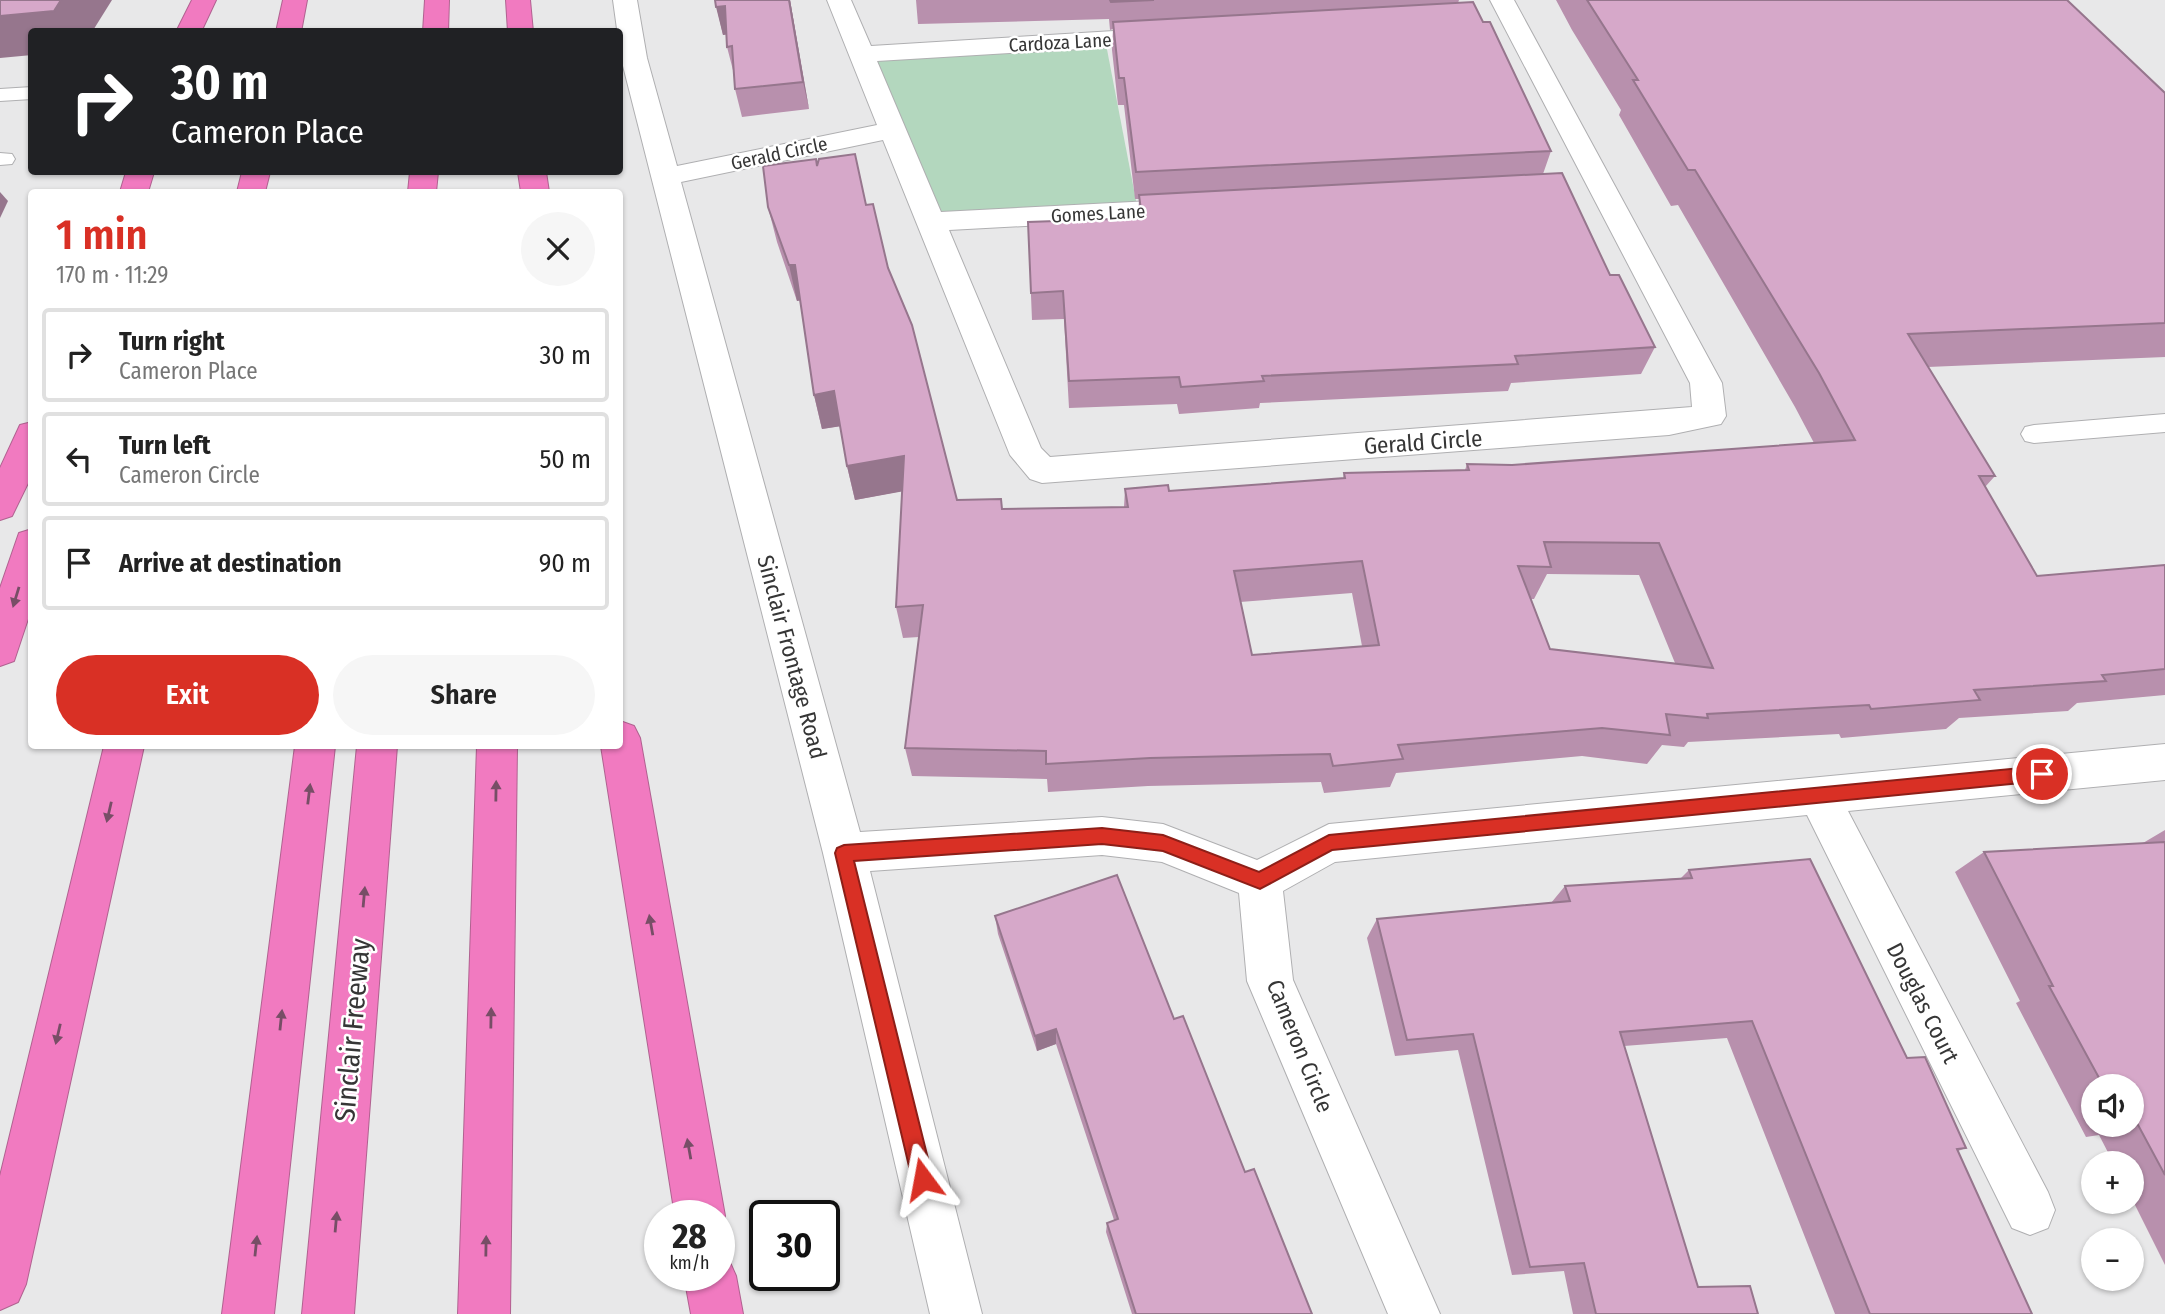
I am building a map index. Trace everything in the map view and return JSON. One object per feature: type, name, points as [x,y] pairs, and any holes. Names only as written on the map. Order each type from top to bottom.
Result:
[{"type":"highway","points":[[190,28],[204,0]]},
{"type":"highway","points":[[289,28],[295,0]]},
{"type":"highway","points":[[435,28],[437,0]]},
{"type":"highway","points":[[512,28],[515,0]]},
{"type":"highway","points":[[515,0],[519,28]]},
{"type":"highway","points":[[0,507],[28,443]]},
{"type":"highway","points":[[0,650],[28,557]]},
{"type":"highway","points":[[0,1284],[123,749]]},
{"type":"highway","points":[[248,1314],[315,749]]},
{"type":"highway","name":"Sinclair Freeway","points":[[328,1314],[377,749]]},
{"type":"highway","points":[[484,1314],[497,749]]},
{"type":"highway","points":[[622,749],[697,1200]]},
{"type":"highway","points":[[713,1291],[717,1314]]},
{"type":"street","name":"Sinclair Frontage Road","points":[[625,0],[634,58],[844,853],[956,1314]]},
{"type":"street","name":"Gerald Circle","points":[[839,0],[1027,455],[1042,470],[1669,423],[1709,416],[1706,383],[1588,187],[1499,11]]},
{"type":"street","name":"Cardoza Lane","points":[[862,54],[1186,35]]},
{"type":"street","name":"Gerald Circle","points":[[665,177],[893,130]]},
{"type":"street","name":"Gomes Lane","points":[[931,222],[1220,206]]},
{"type":"street","points":[[844,853],[1102,836],[1163,843],[1260,881],[1329,843],[2165,762]]},
{"type":"street","name":"Douglas Court","points":[[1818,795],[2030,1210]]},
{"type":"street","name":"Cameron Circle","points":[[1260,881],[1270,981],[1414,1314]]},
{"type":"lane","points":[[0,95],[28,93]]},
{"type":"lane","points":[[2034,434],[2165,423]]},
{"type":"green space","points":[[1105,39],[1138,211],[931,222],[862,54]]},
{"type":"building","points":[[0,0],[61,0],[54,11],[0,16]]},
{"type":"building","points":[[715,0],[789,0],[803,82],[735,89],[732,46],[727,47],[725,6],[716,7]]},
{"type":"building","points":[[1110,0],[1154,0],[1111,2]]},
{"type":"building","points":[[1587,0],[2067,0],[2165,93],[2165,323],[1908,334],[1995,476],[1979,476],[2037,576],[2165,565],[2165,669],[2102,675],[2106,681],[1974,690],[1980,700],[1871,709],[1869,705],[1707,714],[1708,718],[1666,714],[1670,735],[1602,728],[1398,745],[1403,759],[1333,766],[1330,754],[1150,758],[1046,764],[1046,751],[905,748],[923,605],[896,607],[904,456],[847,466],[834,391],[814,395],[795,265],[789,265],[768,207],[763,166],[816,159],[817,166],[819,159],[855,154],[866,205],[873,204],[888,268],[912,325],[957,500],[1001,499],[1002,509],[1128,507],[1125,489],[1168,485],[1169,491],[1345,478],[1344,473],[1469,470],[1467,464],[1512,465],[1855,440],[1819,373],[1695,170],[1688,170],[1633,80],[1638,80]],"holes":[[[1544,542],[1659,543],[1713,668],[1550,649],[1518,566],[1551,567]],[[1362,561],[1379,645],[1252,655],[1234,571]]]},
{"type":"building","points":[[1473,2],[1483,22],[1490,22],[1551,151],[1136,172],[1124,78],[1119,78],[1113,22]]},
{"type":"building","points":[[1562,173],[1610,275],[1619,275],[1655,347],[1515,356],[1518,364],[1262,376],[1264,381],[1181,387],[1179,377],[1069,381],[1063,291],[1031,293],[1028,222],[1142,218],[1139,195]]},
{"type":"building","points":[[2165,842],[2165,1175],[2144,1136],[2144,1074],[2097,1074],[2049,986],[2053,986],[1984,852]]},
{"type":"building","points":[[1810,859],[1907,1058],[1925,1057],[1966,1148],[1957,1149],[2032,1314],[1870,1314],[1752,1021],[1620,1032],[1698,1287],[1750,1286],[1758,1314],[1596,1314],[1584,1263],[1530,1267],[1473,1034],[1407,1040],[1377,919],[1570,901],[1565,886],[1692,878],[1689,870]]},
{"type":"building","points":[[1117,875],[1174,1019],[1183,1016],[1245,1172],[1254,1169],[1312,1314],[1136,1314],[1107,1223],[1118,1219],[1056,1029],[1035,1036],[995,916]]},
{"type":"route","points":[[923,1179],[844,853],[1102,836],[1163,843],[1260,881],[1329,843],[2042,774]]}]
